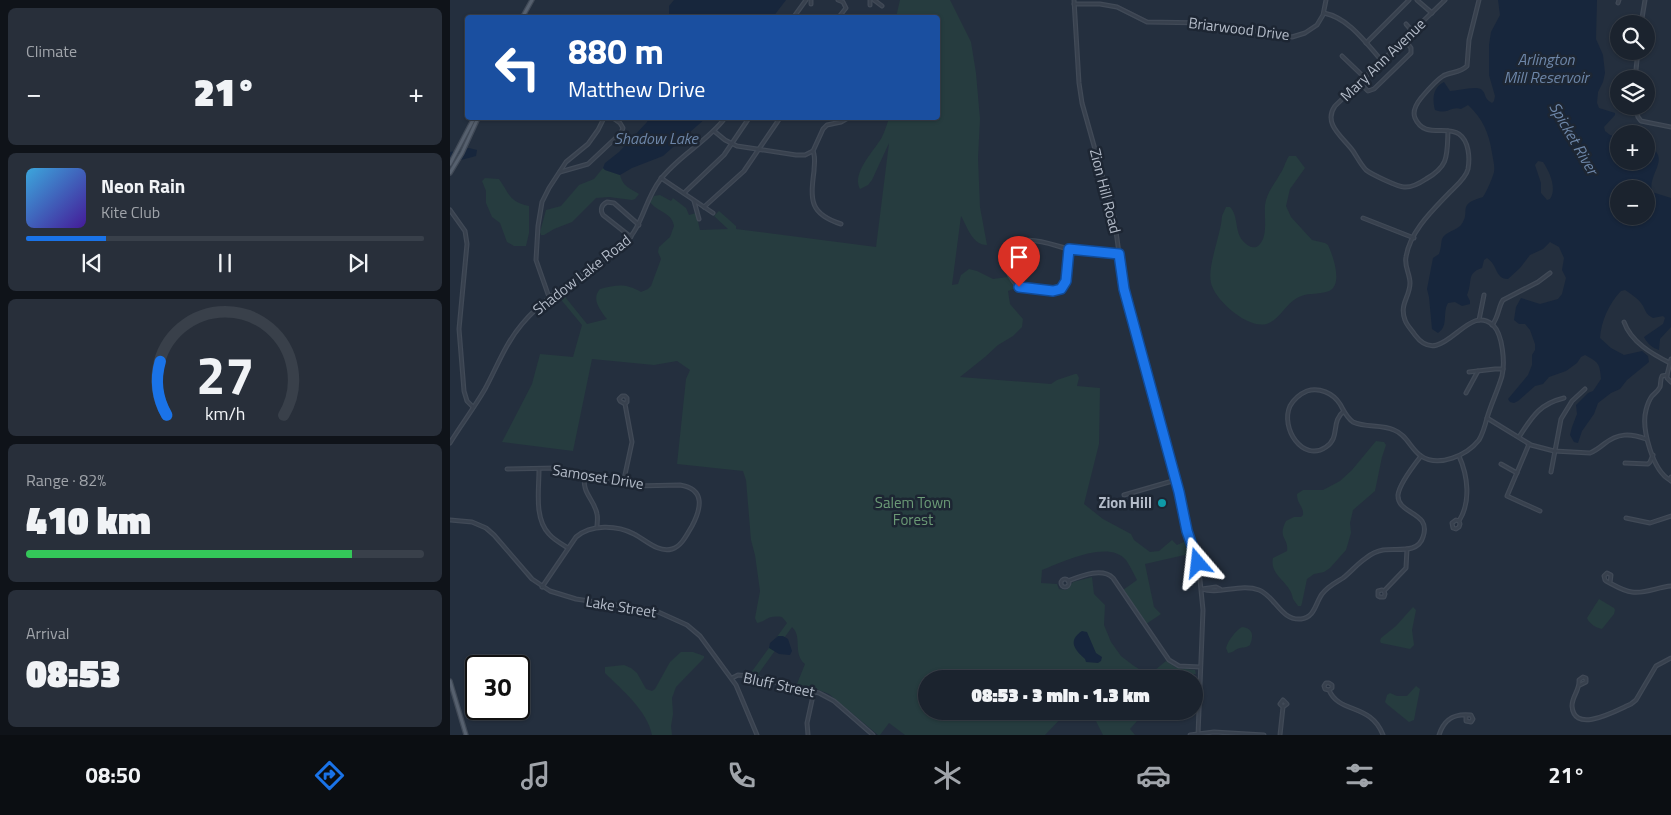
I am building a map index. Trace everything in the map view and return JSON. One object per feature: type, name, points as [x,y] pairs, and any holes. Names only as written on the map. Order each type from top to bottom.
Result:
[{"type":"main road","points":[[524,15],[532,0]]},
{"type":"main road","points":[[450,164],[473,120]]},
{"type":"main road","points":[[450,173],[462,153],[477,120]]},
{"type":"main road","points":[[450,681],[466,735]]},
{"type":"street","points":[[795,15],[806,0]]},
{"type":"street","points":[[811,4],[812,0]]},
{"type":"street","points":[[838,0],[843,2],[846,8],[840,15]]},
{"type":"street","points":[[870,0],[870,5]]},
{"type":"street","points":[[874,0],[882,6]]},
{"type":"street","name":"Zion Hill Road","points":[[1074,0],[1082,103],[1114,217],[1124,289],[1139,339],[1176,480],[1187,531],[1199,570],[1203,610],[1198,734]]},
{"type":"street","name":"Briarwood Drive","points":[[1074,4],[1100,4],[1117,8],[1148,22],[1207,23],[1292,37],[1300,36],[1310,31],[1319,23],[1324,12],[1326,0]]},
{"type":"street","points":[[1366,43],[1409,0]]},
{"type":"street","points":[[1417,0],[1432,13]]},
{"type":"street","name":"Mary Ann Avenue","points":[[1445,0],[1333,108],[1331,122],[1335,130],[1352,148],[1369,172],[1402,187],[1410,187],[1424,180],[1439,170],[1445,163],[1448,151],[1448,131]]},
{"type":"street","points":[[1344,411],[1338,416],[1332,440],[1328,446],[1322,449],[1312,450],[1303,447],[1296,442],[1289,431],[1287,417],[1291,405],[1296,398],[1307,391],[1316,390],[1328,393],[1338,401],[1349,419],[1399,432],[1408,439],[1421,456],[1442,460],[1459,456],[1479,439],[1503,369],[1501,341],[1498,332],[1492,325],[1479,320],[1471,323],[1446,341],[1436,346],[1430,346],[1420,341],[1408,326],[1403,309],[1410,282],[1406,260],[1414,238],[1428,215],[1467,173],[1468,156],[1465,142],[1458,134],[1448,131],[1432,131],[1422,126],[1416,120],[1415,110],[1420,99],[1440,78],[1467,66],[1468,40],[1479,0]]},
{"type":"street","points":[[1642,15],[1645,0]]},
{"type":"street","points":[[1324,12],[1343,21],[1382,61]]},
{"type":"street","points":[[1406,24],[1413,32]]},
{"type":"street","points":[[1360,83],[1368,92],[1372,91],[1412,51],[1405,40]]},
{"type":"street","points":[[1342,56],[1365,78]]},
{"type":"street","points":[[1638,115],[1639,119],[1646,123],[1671,127]]},
{"type":"street","points":[[549,297],[537,265],[536,246],[542,202],[568,160],[588,144],[603,120]]},
{"type":"street","points":[[560,172],[588,164],[617,137],[623,128],[616,120]]},
{"type":"street","name":"Shadow Lake Road","points":[[450,444],[482,393],[504,350],[534,311],[549,297],[611,255],[631,237],[639,225],[649,198],[661,178],[724,120]]},
{"type":"street","points":[[684,193],[718,161],[748,120]]},
{"type":"street","points":[[704,207],[744,171],[779,120]]},
{"type":"street","points":[[841,224],[823,217],[813,203],[812,195],[814,151],[823,129],[828,125],[844,120]]},
{"type":"street","points":[[714,131],[732,144],[796,155],[805,155],[814,151]]},
{"type":"street","points":[[661,178],[714,213]]},
{"type":"street","points":[[694,200],[699,219]]},
{"type":"street","points":[[631,237],[604,215],[601,210],[603,205],[609,202],[614,203],[639,225]]},
{"type":"street","points":[[450,210],[465,231],[467,244],[459,329],[464,391],[467,401],[473,407]]},
{"type":"street","points":[[1363,218],[1414,238]]},
{"type":"street","points":[[1069,249],[1066,281],[1059,290],[1021,287],[1014,282],[1006,268],[1005,260],[1008,252],[1012,246],[1019,242],[1043,242],[1069,249],[1119,254]]},
{"type":"street","points":[[1492,325],[1498,316],[1503,300],[1538,282],[1550,273]]},
{"type":"street","points":[[1479,320],[1484,295]]},
{"type":"street","points":[[1624,323],[1630,334],[1640,344],[1659,358],[1671,361],[1667,375],[1671,382]]},
{"type":"street","points":[[1470,372],[1503,369]]},
{"type":"street","points":[[1466,393],[1478,371]]},
{"type":"street","points":[[1667,375],[1662,376],[1660,388],[1646,409],[1644,425],[1646,439],[1662,474],[1671,479]]},
{"type":"street","points":[[1551,472],[1561,419],[1572,402],[1585,389]]},
{"type":"street","points":[[1519,437],[1540,408],[1552,401],[1564,398]]},
{"type":"street","points":[[623,484],[632,442],[625,404]]},
{"type":"street","points":[[1486,418],[1529,444],[1554,451],[1592,452],[1612,438],[1623,435],[1634,435],[1646,439]]},
{"type":"street","points":[[1529,444],[1506,496],[1540,511]]},
{"type":"street","points":[[1625,463],[1648,464],[1653,455]]},
{"type":"street","points":[[1202,589],[1216,590],[1246,587],[1259,590],[1270,598],[1287,616],[1302,619],[1312,613],[1319,598],[1328,587],[1344,578],[1367,556],[1382,550],[1407,549],[1422,540],[1425,530],[1421,519],[1400,504],[1398,494],[1421,456]]},
{"type":"street","points":[[1459,456],[1465,472],[1466,492],[1464,512],[1459,522]]},
{"type":"street","points":[[1501,464],[1517,473]]},
{"type":"street","name":"Samoset Drive","points":[[507,469],[539,470],[556,468],[623,484],[686,486],[697,494],[700,505],[686,536],[677,546],[666,550],[658,548],[631,532],[597,527]]},
{"type":"street","points":[[539,470],[540,520],[550,535],[568,548]]},
{"type":"street","points":[[542,587],[568,548],[581,533],[597,527],[596,511],[584,486],[585,474]]},
{"type":"street","points":[[1124,495],[1176,480]]},
{"type":"street","points":[[1626,518],[1650,523],[1671,516]]},
{"type":"street","name":"Lake Street","points":[[450,520],[472,522],[490,532],[529,576],[542,587],[556,594],[656,611],[682,622],[694,630],[732,678],[757,735]]},
{"type":"street","points":[[1384,591],[1406,568],[1407,549]]},
{"type":"street","points":[[1068,582],[1086,575],[1109,574],[1169,660],[1179,666],[1200,667]]},
{"type":"street","points":[[1610,583],[1635,592],[1671,586]]},
{"type":"street","points":[[1580,686],[1572,701],[1573,710],[1581,720],[1594,721],[1636,700],[1656,666],[1671,658]]},
{"type":"street","name":"Bluff Street","points":[[732,678],[738,675],[750,676],[814,691],[834,701],[873,735]]},
{"type":"street","points":[[1329,690],[1336,700],[1370,716],[1378,724],[1383,735]]},
{"type":"street","points":[[808,735],[808,722],[814,691]]},
{"type":"street","points":[[1280,735],[1283,707]]},
{"type":"street","points":[[1439,735],[1443,725],[1449,718],[1466,714]]},
{"type":"street","points":[[1190,735],[1214,732],[1264,735]]},
{"type":"green space","name":"Salem Town Forest","points":[[900,0],[950,0],[971,42],[980,119],[978,158],[980,207],[987,245],[977,242],[961,216],[952,285],[958,284],[961,275],[969,269],[993,279],[1008,277],[1016,288],[1008,291],[1010,304],[1023,319],[1022,327],[1013,336],[998,345],[960,377],[1051,384],[1057,380],[1077,374],[1079,378],[1077,386],[1100,388],[1099,444],[1084,504],[1103,519],[1131,534],[1134,540],[1150,552],[1159,551],[1172,540],[1177,545],[1186,541],[1189,554],[1145,564],[1154,607],[1161,614],[1146,624],[1123,590],[1137,580],[1126,560],[1118,554],[1097,552],[1085,554],[1042,570],[1041,583],[1057,584],[1059,589],[1066,590],[1073,582],[1092,577],[1094,594],[1105,605],[1104,625],[1111,642],[1121,656],[1141,670],[918,670],[918,720],[1059,720],[1045,735],[905,735],[889,723],[878,735],[829,694],[797,684],[805,664],[799,655],[797,635],[792,627],[759,673],[760,677],[750,674],[787,623],[782,617],[770,617],[757,623],[755,618],[760,591],[751,540],[746,480],[743,471],[677,464],[686,379],[690,370],[677,361],[654,365],[592,359],[573,451],[502,442],[532,384],[540,354],[573,357],[582,325],[558,296],[562,293],[587,324],[607,319],[596,301],[597,293],[600,289],[621,286],[630,287],[641,292],[651,286],[661,259],[658,252],[659,247],[670,237],[674,226],[673,221],[667,215],[650,202],[654,196],[660,195],[671,201],[673,198],[686,208],[689,215],[696,213],[700,230],[728,229],[714,216],[719,211],[736,226],[736,229],[876,247],[889,143],[872,180],[868,185],[860,189],[858,183],[859,176],[865,162],[882,137],[888,120],[940,120],[940,15],[896,15]]},
{"type":"green space","points":[[1289,156],[1296,156],[1305,168],[1290,189],[1286,206],[1291,217],[1312,240],[1328,245],[1336,271],[1335,285],[1326,292],[1304,295],[1297,298],[1276,318],[1262,325],[1244,319],[1226,306],[1219,298],[1211,283],[1212,259],[1222,216],[1226,207],[1230,207],[1233,211],[1239,234],[1244,242],[1252,247],[1260,244],[1265,231],[1267,196]]},
{"type":"green space","points":[[603,168],[620,175],[625,185],[639,194],[635,199],[596,198],[572,222],[541,235],[540,232],[546,210],[561,206],[579,185],[594,179]]},
{"type":"green space","points":[[485,178],[499,179],[513,199],[529,206],[529,233],[526,246],[514,246],[507,242],[500,223],[492,217],[486,203],[486,191],[482,181]]},
{"type":"green space","points":[[1376,441],[1384,442],[1386,445],[1375,491],[1353,510],[1350,523],[1351,533],[1346,550],[1330,568],[1307,579],[1301,606],[1298,606],[1288,588],[1274,570],[1273,564],[1273,558],[1287,551],[1283,535],[1286,521],[1303,515],[1297,494],[1303,490],[1323,490],[1340,481],[1352,470]]},
{"type":"green space","points":[[1599,599],[1615,610],[1602,629],[1593,625],[1587,618]]},
{"type":"green space","points":[[1413,607],[1416,610],[1412,630],[1414,645],[1410,649],[1381,643],[1381,638],[1396,626]]},
{"type":"green space","points":[[1242,627],[1252,633],[1250,645],[1228,653],[1226,648],[1228,642]]},
{"type":"green space","points":[[681,652],[693,652],[704,656],[704,658],[676,687],[672,698],[672,735],[652,735],[645,717],[626,693],[605,673],[605,667],[624,665],[631,668],[637,673],[646,689],[652,691],[670,662]]},
{"type":"green space","name":"Salem Town Forest","points":[[1166,661],[1177,668],[1195,670],[1155,670]]},
{"type":"green space","points":[[1416,686],[1420,689],[1414,720],[1409,722],[1385,702],[1387,695],[1390,693],[1397,696],[1407,696]]},
{"type":"green space","points":[[1093,720],[1137,720],[1130,729],[1135,735],[1103,735],[1096,721]]},
{"type":"water","points":[[674,0],[786,0],[775,15],[669,15],[669,6]]},
{"type":"water","name":"Arlington Mill Reservoir","points":[[1498,0],[1597,0],[1596,39],[1603,55],[1605,73],[1598,92],[1597,103],[1599,108],[1610,111],[1610,115],[1615,115],[1604,127],[1605,131],[1610,135],[1610,170],[1655,170],[1655,150],[1659,157],[1652,180],[1610,180],[1610,225],[1655,225],[1655,193],[1671,198],[1671,327],[1660,339],[1659,350],[1654,348],[1644,337],[1663,324],[1665,318],[1663,316],[1651,317],[1635,297],[1625,290],[1621,291],[1606,313],[1600,338],[1611,348],[1624,355],[1642,351],[1648,356],[1649,362],[1627,380],[1620,389],[1598,403],[1594,414],[1582,431],[1578,443],[1574,442],[1570,435],[1577,414],[1576,405],[1588,393],[1593,391],[1601,379],[1599,366],[1593,359],[1585,355],[1566,371],[1549,377],[1543,384],[1535,386],[1518,401],[1514,403],[1508,399],[1528,375],[1532,365],[1532,355],[1535,350],[1530,330],[1525,324],[1519,324],[1514,320],[1516,307],[1521,298],[1540,304],[1558,299],[1562,294],[1566,278],[1562,270],[1564,258],[1559,247],[1550,242],[1543,249],[1530,255],[1508,279],[1501,277],[1487,258],[1484,260],[1482,268],[1472,275],[1467,295],[1470,304],[1462,306],[1455,302],[1448,303],[1443,327],[1438,333],[1432,329],[1427,289],[1433,258],[1439,254],[1444,236],[1461,225],[1469,203],[1483,197],[1494,170],[1489,139],[1478,116],[1468,105],[1461,109],[1457,108],[1443,112],[1435,110],[1434,94],[1440,84],[1444,82],[1450,91],[1472,88],[1480,89],[1489,101],[1492,103],[1494,101],[1495,96],[1489,75],[1491,32],[1500,15]],"holes":[[[1538,161],[1543,162],[1553,186],[1552,195],[1547,200],[1541,193],[1541,183],[1535,165]]]},
{"type":"water","name":"Shadow Lake","points":[[648,120],[704,120],[663,156],[632,168],[620,175],[605,170],[603,168],[605,163],[619,152]]},
{"type":"water","points":[[469,148],[477,150],[476,156],[461,160],[450,159],[450,152]]},
{"type":"water","points":[[1082,631],[1087,632],[1096,653],[1102,657],[1098,663],[1086,662],[1074,645],[1075,638]]},
{"type":"water","points":[[778,636],[788,639],[792,651],[790,655],[779,654],[769,648],[770,643]]},
{"type":"place","name":"Zion Hill","points":[[1162,503]]},
{"type":"route","points":[[1019,287],[1053,291],[1061,289],[1066,281],[1069,249],[1119,254],[1124,289],[1179,492],[1187,531],[1198,563]]},
{"type":"water label","name":"Spicket River","points":[[1574,138]]}]
